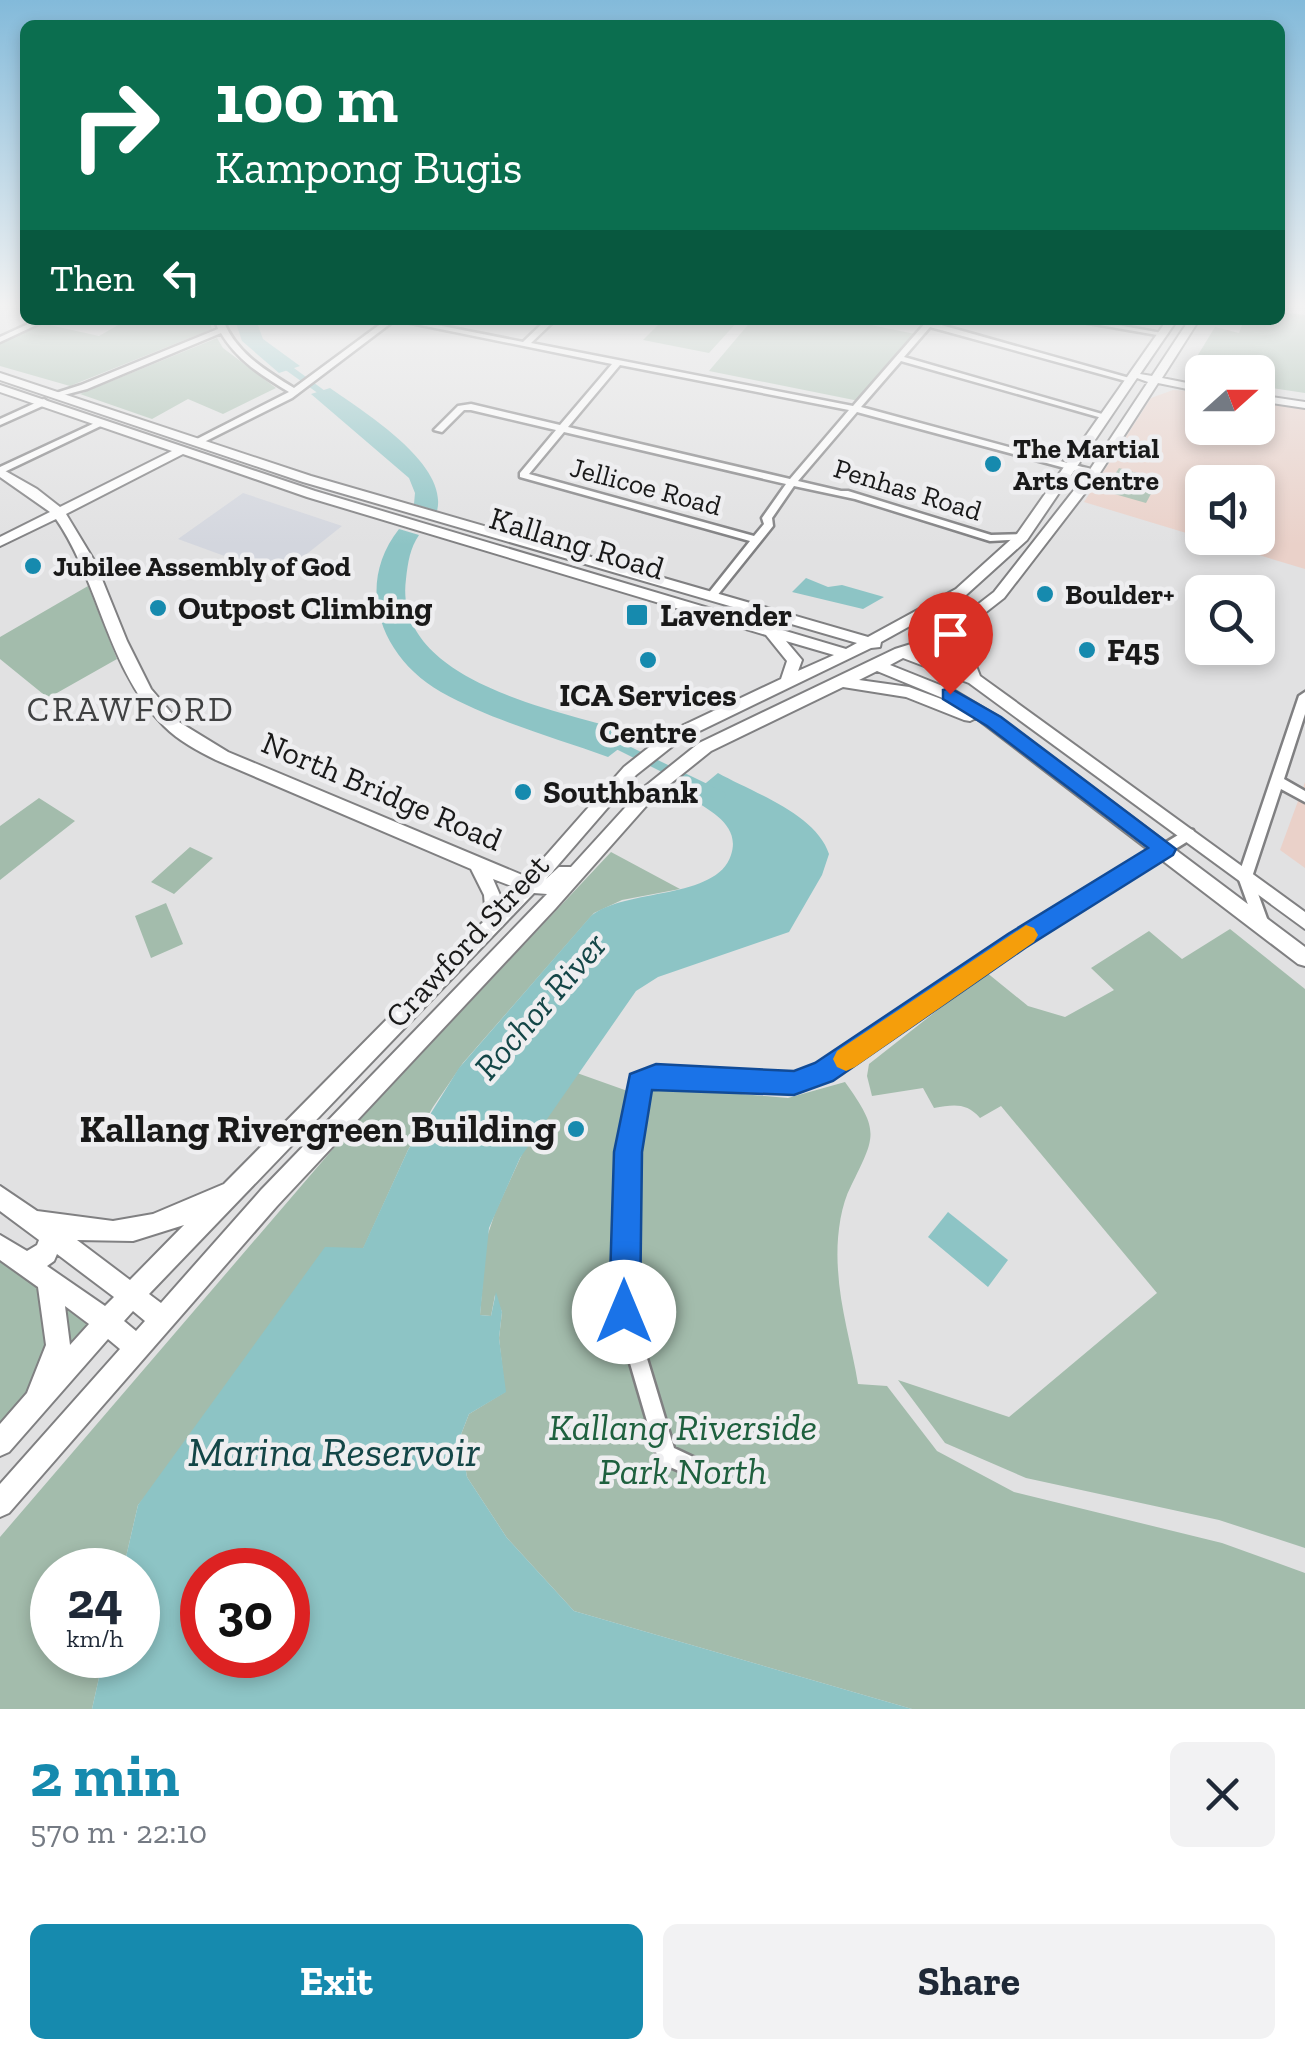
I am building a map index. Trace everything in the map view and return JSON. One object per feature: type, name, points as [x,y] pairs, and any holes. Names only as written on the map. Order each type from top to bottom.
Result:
[{"type":"main road","points":[[34,386],[185,444]]},
{"type":"main road","name":"Crawford Street","points":[[0,1443],[132,1295],[530,886],[630,771],[673,738],[788,679],[871,643],[962,592],[1022,537],[1124,386]]},
{"type":"main road","name":"Crawford Street","points":[[0,1504],[315,1148],[549,904],[652,790],[697,752],[902,653],[942,639],[965,621],[1019,574],[1094,473],[1150,386]]},
{"type":"main road","points":[[1146,393],[1185,386]]},
{"type":"main road","points":[[0,388],[102,424],[185,444]]},
{"type":"main road","points":[[1275,397],[1305,401]]},
{"type":"main road","points":[[0,542],[185,444]]},
{"type":"main road","name":"Kallang Road","points":[[185,444],[708,594],[902,653],[974,680],[1305,922]]},
{"type":"main road","name":"Kallang Road","points":[[185,444],[393,519],[847,655],[950,694],[994,722],[1165,849],[1305,958]]},
{"type":"main road","name":"North Bridge Road","points":[[0,472],[55,510],[72,532],[135,674],[161,714],[175,726],[210,750],[530,886]]},
{"type":"main road","points":[[0,529],[55,510]]},
{"type":"main road","points":[[965,621],[964,653],[974,680]]},
{"type":"main road","points":[[759,628],[774,635],[791,652],[795,666],[788,679]]},
{"type":"main road","points":[[841,683],[872,684],[908,692],[994,722]]},
{"type":"main road","points":[[530,886],[550,886],[615,817],[652,790]]},
{"type":"main road","points":[[478,866],[493,895],[496,922]]},
{"type":"main road","points":[[46,1228],[127,1234],[162,1223],[240,1184]]},
{"type":"main road","points":[[0,1196],[164,1320]]},
{"type":"main road","points":[[27,1265],[46,1252],[46,1228]]},
{"type":"main road","points":[[0,1246],[138,1349]]},
{"type":"main road","points":[[30,1410],[58,1345],[50,1280]]},
{"type":"street","points":[[60,393],[89,386]]},
{"type":"street","points":[[185,444],[296,386]]},
{"type":"street","points":[[560,427],[597,386]]},
{"type":"street","points":[[739,386],[857,409],[1094,473]]},
{"type":"street","points":[[708,594],[768,524],[767,518],[794,480],[876,386]]},
{"type":"street","points":[[997,386],[1105,416]]},
{"type":"street","points":[[74,398],[84,388]]},
{"type":"street","points":[[0,422],[44,402]]},
{"type":"street","points":[[439,430],[465,406],[794,480],[853,497]]},
{"type":"street","points":[[0,472],[102,424]]},
{"type":"street","name":"Jellicoe Road","points":[[560,427],[523,475],[753,538]]},
{"type":"street","name":"Penhas Road","points":[[794,480],[990,538],[1022,537]]},
{"type":"street","name":"Penhas Road","points":[[990,538],[1007,550]]},
{"type":"street","points":[[1262,924],[1245,876],[1305,696]]},
{"type":"street","points":[[1276,780],[1305,797]]},
{"type":"street","points":[[699,1470],[666,1455],[626,1321],[625,1212],[637,1086],[656,1076],[794,1083],[824,1072],[1010,945],[1188,834]]},
{"type":"shaded area","points":[[1173,390],[1185,391],[1185,445],[1275,445],[1275,403],[1305,407],[1305,569],[1259,555],[1275,555],[1275,465],[1185,465],[1185,533],[1084,502],[1151,398]]},
{"type":"shaded area","points":[[243,493],[342,526],[279,576],[178,539]]},
{"type":"shaded area","points":[[1305,782],[1305,868],[1280,850]]},
{"type":"green space","points":[[100,386],[276,388],[223,414],[188,399],[152,419],[80,394]]},
{"type":"green space","points":[[783,386],[872,386],[859,401]]},
{"type":"green space","points":[[1275,386],[1305,386],[1305,393],[1275,389]]},
{"type":"green space","points":[[1119,468],[1159,479],[1146,503],[1104,491]]},
{"type":"green space","points":[[88,586],[117,659],[48,698],[0,659],[0,637]]},
{"type":"green space","points":[[39,798],[75,821],[0,880],[0,826]]},
{"type":"green space","points":[[190,847],[213,858],[174,894],[151,882]]},
{"type":"green space","points":[[611,852],[680,889],[622,900],[594,913],[463,1063],[408,1150],[363,1249],[138,1505],[128,1548],[30,1548],[30,1678],[99,1678],[92,1709],[0,1709],[0,1537],[338,1143]]},
{"type":"green space","points":[[166,903],[183,944],[151,958],[135,916]]},
{"type":"green space","points":[[1230,929],[1305,989],[1305,1548],[1219,1520],[1026,1478],[945,1443],[898,1380],[1009,1417],[1157,1293],[1001,1106],[980,1118],[964,1107],[934,1108],[923,1088],[872,1096],[867,1076],[869,1064],[986,972],[1028,1006],[1065,1017],[1114,990],[1091,968],[1149,931],[1182,959]]},
{"type":"green space","name":"Kallang Riverside Park North","points":[[577,1073],[636,1094],[661,1087],[788,1098],[845,1082],[864,1112],[870,1133],[866,1155],[847,1195],[839,1227],[841,1299],[858,1384],[887,1386],[937,1451],[1014,1492],[1222,1543],[1305,1573],[1305,1709],[912,1709],[574,1611],[507,1538],[467,1477],[460,1437],[469,1414],[505,1392],[499,1338],[502,1312],[495,1295],[491,1316],[480,1315],[486,1240],[523,1152]]},
{"type":"green space","points":[[0,1246],[108,1323],[0,1434]]},
{"type":"water","points":[[330,388],[382,425],[417,458],[437,493],[437,511],[414,504],[415,493],[409,478],[311,394]]},
{"type":"water","points":[[399,529],[419,535],[411,550],[406,579],[409,615],[426,644],[454,668],[489,688],[638,734],[608,757],[481,712],[420,678],[389,641],[377,597],[385,551]]},
{"type":"water","points":[[806,578],[828,587],[842,585],[884,597],[863,609],[792,592]]},
{"type":"water","name":"Marina Reservoir","points":[[718,773],[765,796],[811,827],[829,854],[822,875],[789,932],[658,977],[636,991],[520,1158],[489,1228],[480,1315],[491,1316],[496,1292],[502,1312],[499,1338],[506,1392],[469,1414],[460,1437],[467,1477],[507,1538],[574,1611],[912,1709],[92,1709],[99,1678],[160,1678],[160,1548],[128,1548],[138,1505],[325,1247],[363,1248],[408,1150],[459,1068],[591,916],[625,901],[690,887],[722,869],[731,855],[732,835],[714,814],[689,797]]},
{"type":"water","points":[[948,1212],[1008,1260],[988,1287],[928,1237]]},
{"type":"waterway","points":[[313,386],[336,402]]},
{"type":"waterway","name":"Rochor River","points":[[608,740],[719,795]]},
{"type":"slow traffic","points":[[846,1059],[1026,935]]},
{"type":"place","name":"The Martial Arts Centre","points":[[993,464]]},
{"type":"place","name":"Jubilee Assembly of God","points":[[33,566]]},
{"type":"place","name":"Boulder+","points":[[1045,594]]},
{"type":"place","name":"Outpost Climbing","points":[[158,608]]},
{"type":"place","name":"Lavender","points":[[637,615]]},
{"type":"place","name":"F45","points":[[1087,650]]},
{"type":"place","name":"ICA Services Centre","points":[[648,660]]},
{"type":"place","name":"Southbank","points":[[523,792]]},
{"type":"place","name":"Kallang Rivergreen Building","points":[[576,1129]]},
{"type":"district","name":"CRAWFORD","points":[[131,709]]},
{"type":"route","points":[[624,1312],[628,1152],[639,1083],[656,1076],[794,1083],[824,1072],[1016,941],[1165,849],[994,722],[950,694]]}]
